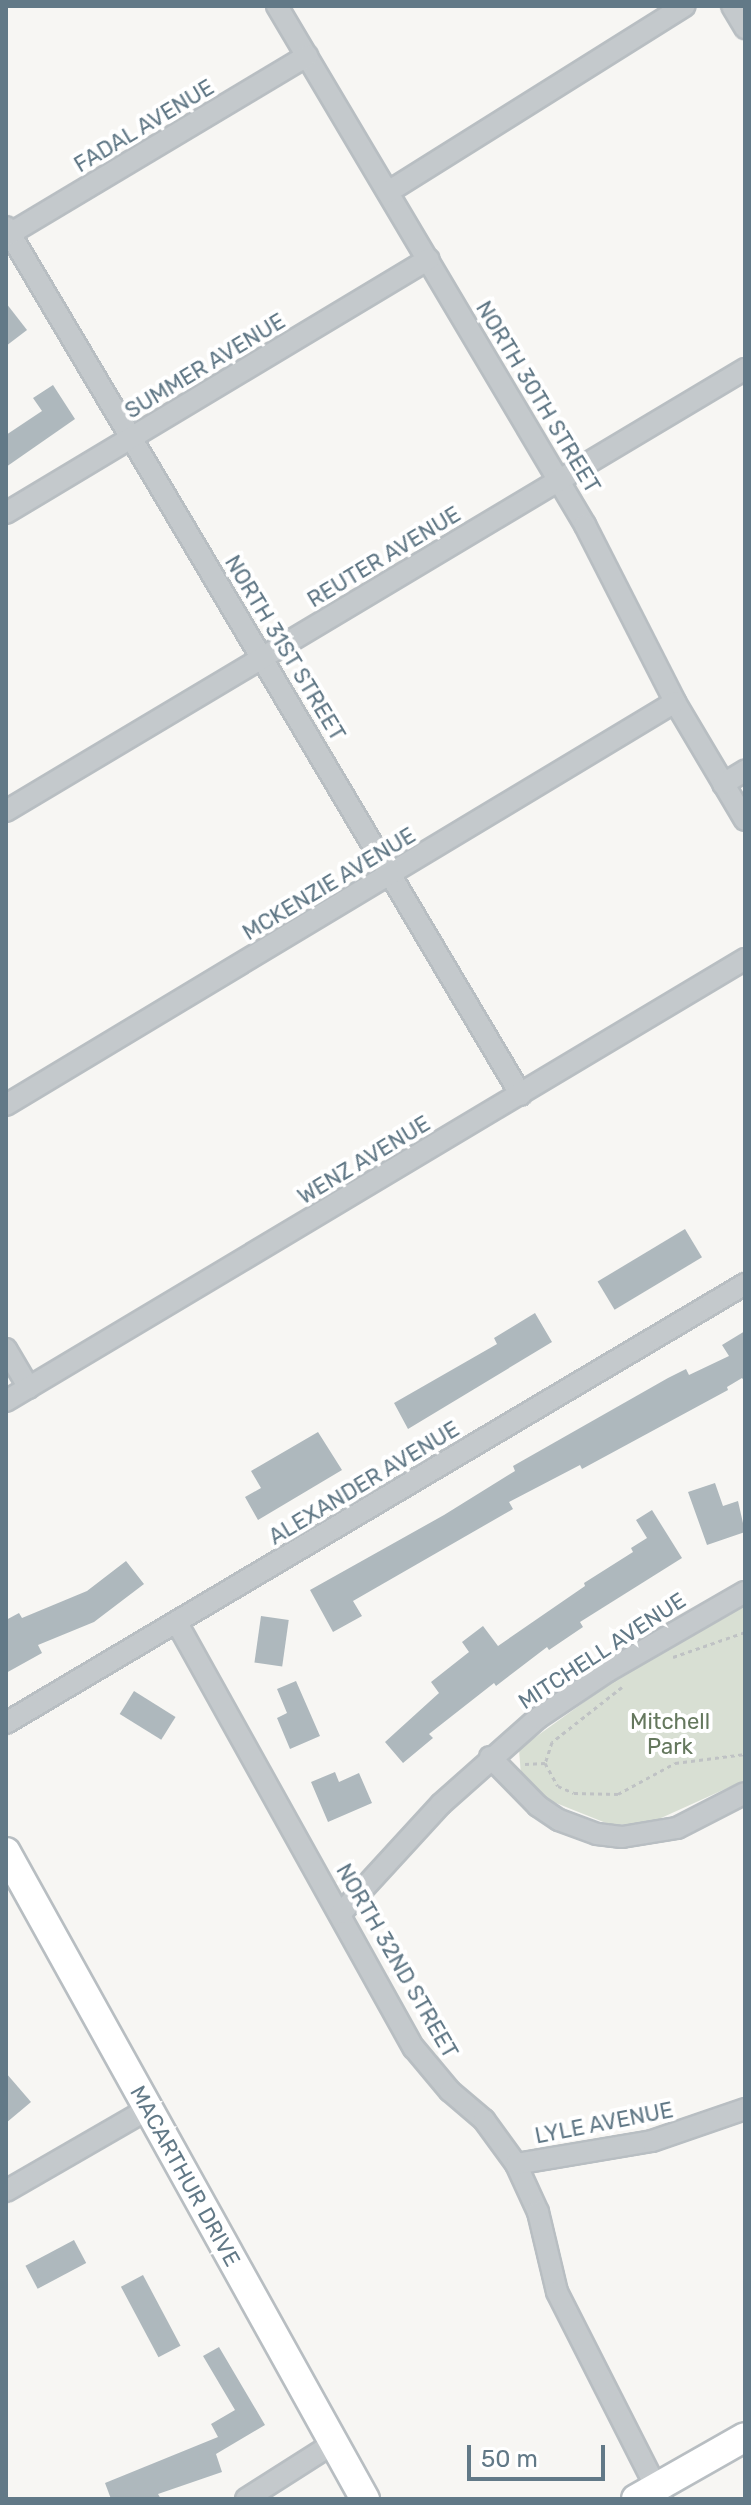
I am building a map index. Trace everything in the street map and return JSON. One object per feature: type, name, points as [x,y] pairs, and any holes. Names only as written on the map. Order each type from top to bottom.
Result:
[{"type":"main road","name":"MACARTHUR DRIVE","points":[[6,1852],[365,2499]]},
{"type":"main road","points":[[650,2497],[745,2437]]},
{"type":"street","name":"NORTH 30TH STREET","points":[[277,6],[559,481],[675,702],[745,820]]},
{"type":"street","points":[[388,192],[685,6]]},
{"type":"street","points":[[732,6],[745,28]]},
{"type":"street","name":"FADAL AVENUE","points":[[7,232],[307,56]]},
{"type":"street","name":"NORTH 31ST STREET","points":[[7,232],[263,657],[521,1095]]},
{"type":"street","name":"SUMMER AVENUE","points":[[6,513],[428,259]]},
{"type":"street","name":"REUTER AVENUE","points":[[6,811],[745,369]]},
{"type":"street","name":"MCKENZIE AVENUE","points":[[6,1105],[675,702]]},
{"type":"street","points":[[723,784],[745,771]]},
{"type":"street","name":"WENZ AVENUE","points":[[6,1401],[745,959]]},
{"type":"street","name":"ALEXANDER AVENUE","points":[[6,1723],[745,1284]]},
{"type":"street","points":[[6,1349],[29,1388]]},
{"type":"street","name":"MITCHELL AVENUE","points":[[341,1913],[441,1804],[490,1757],[538,1718],[608,1671],[745,1592]]},
{"type":"street","name":"NORTH 32ND STREET","points":[[177,1623],[414,2048],[450,2091],[493,2130],[516,2164],[538,2212],[557,2292],[650,2497]]},
{"type":"street","points":[[490,1757],[538,1806],[559,1820],[597,1834],[622,1837],[658,1834],[677,1828],[745,1793]]},
{"type":"street","points":[[6,2191],[148,2109]]},
{"type":"street","name":"LYLE AVENUE","points":[[516,2164],[652,2141],[745,2109]]},
{"type":"street","points":[[246,2499],[334,2443]]},
{"type":"path","points":[[672,1658],[745,1632]]},
{"type":"path","points":[[633,1679],[552,1742],[545,1763],[558,1786],[574,1793],[595,1796],[618,1794],[675,1763],[745,1754]]},
{"type":"green space","name":"Mitchell Park","points":[[745,1605],[745,1780],[650,1823],[611,1825],[551,1801],[521,1776],[519,1749],[623,1674],[708,1620]]},
{"type":"building","points":[[6,303],[27,330],[6,346]]},
{"type":"building","points":[[53,385],[75,419],[6,467],[6,435],[42,411],[33,398]]},
{"type":"building","points":[[685,1229],[702,1257],[615,1310],[598,1282]]},
{"type":"building","points":[[535,1313],[552,1342],[408,1429],[394,1403],[497,1344],[494,1338]]},
{"type":"building","points":[[745,1331],[745,1382],[742,1378],[727,1387],[728,1390],[582,1469],[580,1465],[509,1502],[513,1509],[353,1601],[362,1616],[333,1632],[310,1590],[444,1515],[515,1471],[513,1466],[668,1378],[686,1369],[689,1375],[729,1356],[722,1345]]},
{"type":"building","points":[[318,1432],[342,1470],[258,1520],[245,1497],[261,1488],[251,1471]]},
{"type":"building","points":[[715,1483],[723,1506],[738,1501],[745,1532],[707,1545],[688,1492]]},
{"type":"building","points":[[652,1510],[682,1558],[580,1622],[583,1627],[549,1650],[547,1647],[496,1686],[494,1683],[429,1734],[433,1738],[403,1763],[385,1742],[439,1693],[431,1682],[469,1652],[462,1642],[483,1626],[498,1646],[585,1586],[584,1583],[633,1552],[631,1548],[647,1538],[636,1520]]},
{"type":"building","points":[[126,1561],[144,1584],[94,1622],[38,1645],[42,1653],[6,1673],[6,1620],[19,1613],[22,1618],[87,1591]]},
{"type":"building","points":[[261,1616],[289,1620],[282,1666],[254,1663]]},
{"type":"building","points":[[296,1681],[320,1736],[290,1749],[277,1718],[287,1713],[277,1689]]},
{"type":"building","points":[[134,1691],[176,1717],[161,1740],[120,1714]]},
{"type":"building","points":[[335,1772],[339,1782],[359,1773],[372,1803],[328,1822],[311,1782]]},
{"type":"building","points":[[6,2073],[31,2102],[6,2123]]},
{"type":"building","points":[[74,2240],[86,2263],[38,2289],[25,2266]]},
{"type":"building","points":[[143,2275],[181,2346],[158,2357],[121,2287]]},
{"type":"building","points":[[219,2347],[265,2425],[216,2454],[222,2472],[158,2494],[161,2499],[111,2499],[105,2483],[218,2437],[211,2424],[235,2410],[203,2356]]}]
